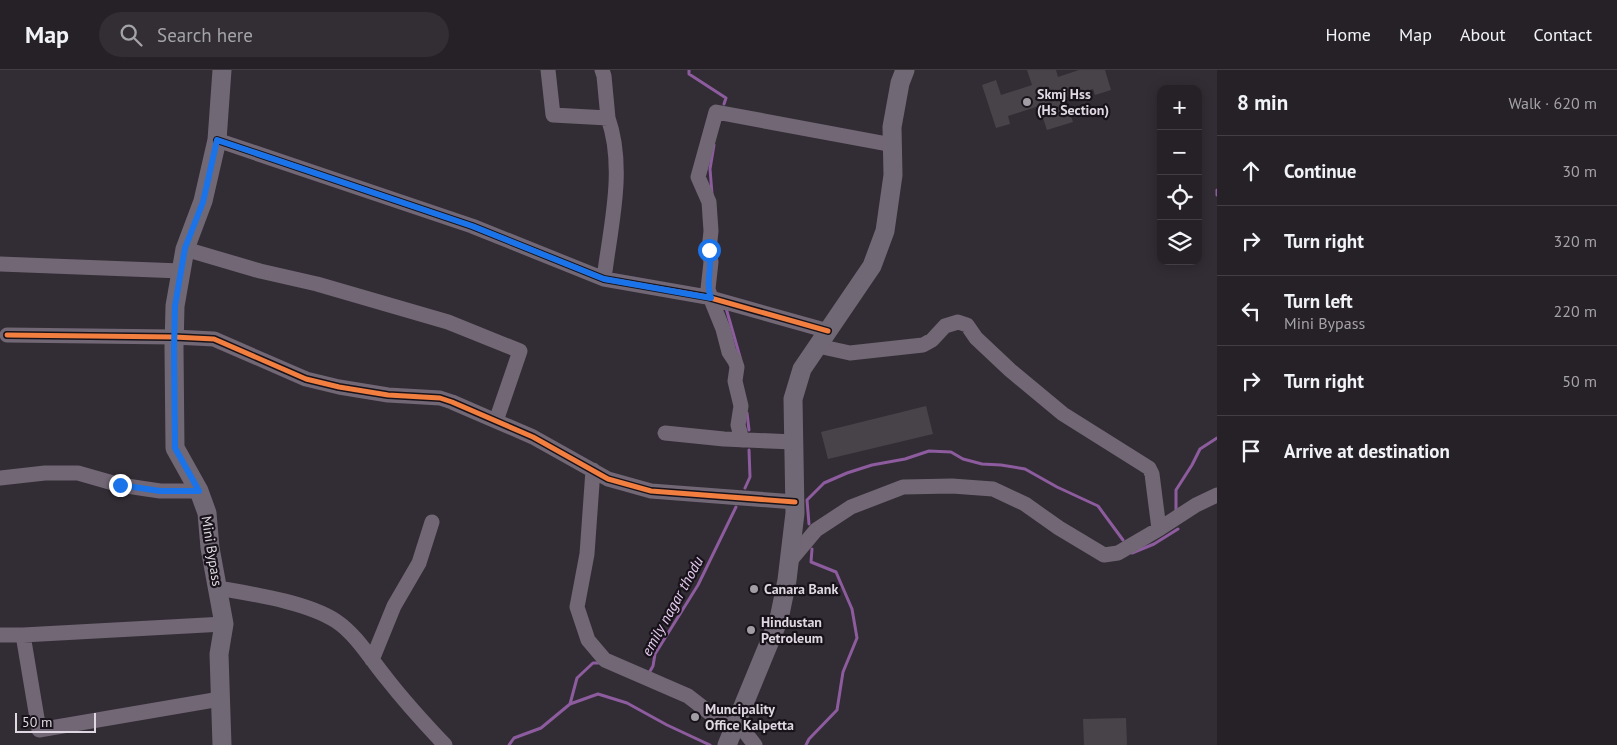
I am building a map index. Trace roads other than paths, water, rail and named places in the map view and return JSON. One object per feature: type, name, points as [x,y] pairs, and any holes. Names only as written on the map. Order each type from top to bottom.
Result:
[{"type":"main road","name":"Mini Bypass","points":[[222,70],[217,140],[203,202],[185,248],[175,306],[174,337],[175,448],[199,491],[207,514],[210,548],[224,624],[219,654],[222,745]]},
{"type":"main road","points":[[732,734],[779,619],[790,561],[795,502],[793,399],[802,369],[872,266],[885,231],[893,175],[894,118],[900,83],[905,70]]},
{"type":"street","points":[[548,70],[553,115],[608,118]]},
{"type":"street","points":[[602,70],[608,118],[613,132],[616,158],[614,217],[604,279]]},
{"type":"street","points":[[742,440],[738,425],[741,406],[735,382],[737,367],[729,352],[723,329],[708,289],[711,262],[709,250],[711,231],[709,202],[698,177],[716,112],[893,145]]},
{"type":"street","points":[[217,140],[472,226],[604,279],[710,298],[823,338],[850,353],[923,345],[932,340],[945,326],[958,322],[967,325],[976,338],[1010,370],[1063,414],[1149,468],[1152,474],[1159,529]]},
{"type":"street","points":[[185,248],[260,272],[317,284],[448,322],[520,351],[496,420]]},
{"type":"street","points":[[0,264],[181,271]]},
{"type":"street","points":[[7,335],[214,339],[306,378],[339,387],[388,395],[440,398],[533,437],[608,479],[651,491],[795,502]]},
{"type":"street","points":[[665,433],[742,440],[794,442]]},
{"type":"street","points":[[593,470],[587,554],[577,606],[588,640],[605,660],[688,696],[732,734],[755,745]]},
{"type":"street","points":[[0,478],[45,473],[78,473],[120,485],[152,490],[199,491]]},
{"type":"street","points":[[790,561],[816,530],[851,507],[904,487],[952,486],[993,490],[1024,504],[1104,555],[1118,553],[1196,505],[1217,495]]},
{"type":"street","points":[[372,660],[394,606],[419,563],[432,522]]},
{"type":"street","points":[[218,588],[265,597],[309,609],[336,621],[356,639],[445,745]]},
{"type":"street","points":[[0,635],[224,624]]},
{"type":"street","points":[[23,634],[40,730],[220,699]]},
{"type":"waterway","name":"emily nagar thodu","points":[[689,70],[689,74],[726,98],[724,104]]},
{"type":"waterway","name":"emily nagar thodu","points":[[712,194],[710,169],[714,145]]},
{"type":"waterway","points":[[1217,190],[1217,195]]},
{"type":"waterway","name":"emily nagar thodu","points":[[726,308],[740,357]]},
{"type":"waterway","name":"emily nagar thodu","points":[[747,413],[749,430]]},
{"type":"waterway","points":[[1176,511],[1176,490],[1200,449],[1217,438]]},
{"type":"waterway","name":"emily nagar thodu","points":[[745,488],[750,477],[749,450]]},
{"type":"waterway","points":[[809,524],[807,500],[824,483],[872,465],[905,459],[929,451],[951,452],[963,459],[982,464],[1025,469],[1057,487],[1098,506],[1123,540]]},
{"type":"waterway","name":"emily nagar thodu","points":[[649,673],[653,666],[655,654],[698,585],[736,507]]},
{"type":"waterway","points":[[1132,553],[1154,544],[1178,529]]},
{"type":"waterway","points":[[806,745],[809,739],[837,710],[843,672],[857,638],[852,609],[836,572],[811,562],[812,549]]},
{"type":"waterway","name":"emily nagar thodu","points":[[570,704],[577,678],[593,663],[601,663]]},
{"type":"waterway","points":[[509,745],[514,738],[541,728],[570,704],[598,694],[627,703],[667,725],[710,745]]},
{"type":"place","name":"Skmj Hss (Hs Section)","points":[[1027,102]]},
{"type":"place","name":"Canara Bank","points":[[754,589]]},
{"type":"place","name":"Hindustan Petroleum","points":[[751,630]]},
{"type":"place","name":"Muncipality Office Kalpetta","points":[[695,717]]}]
